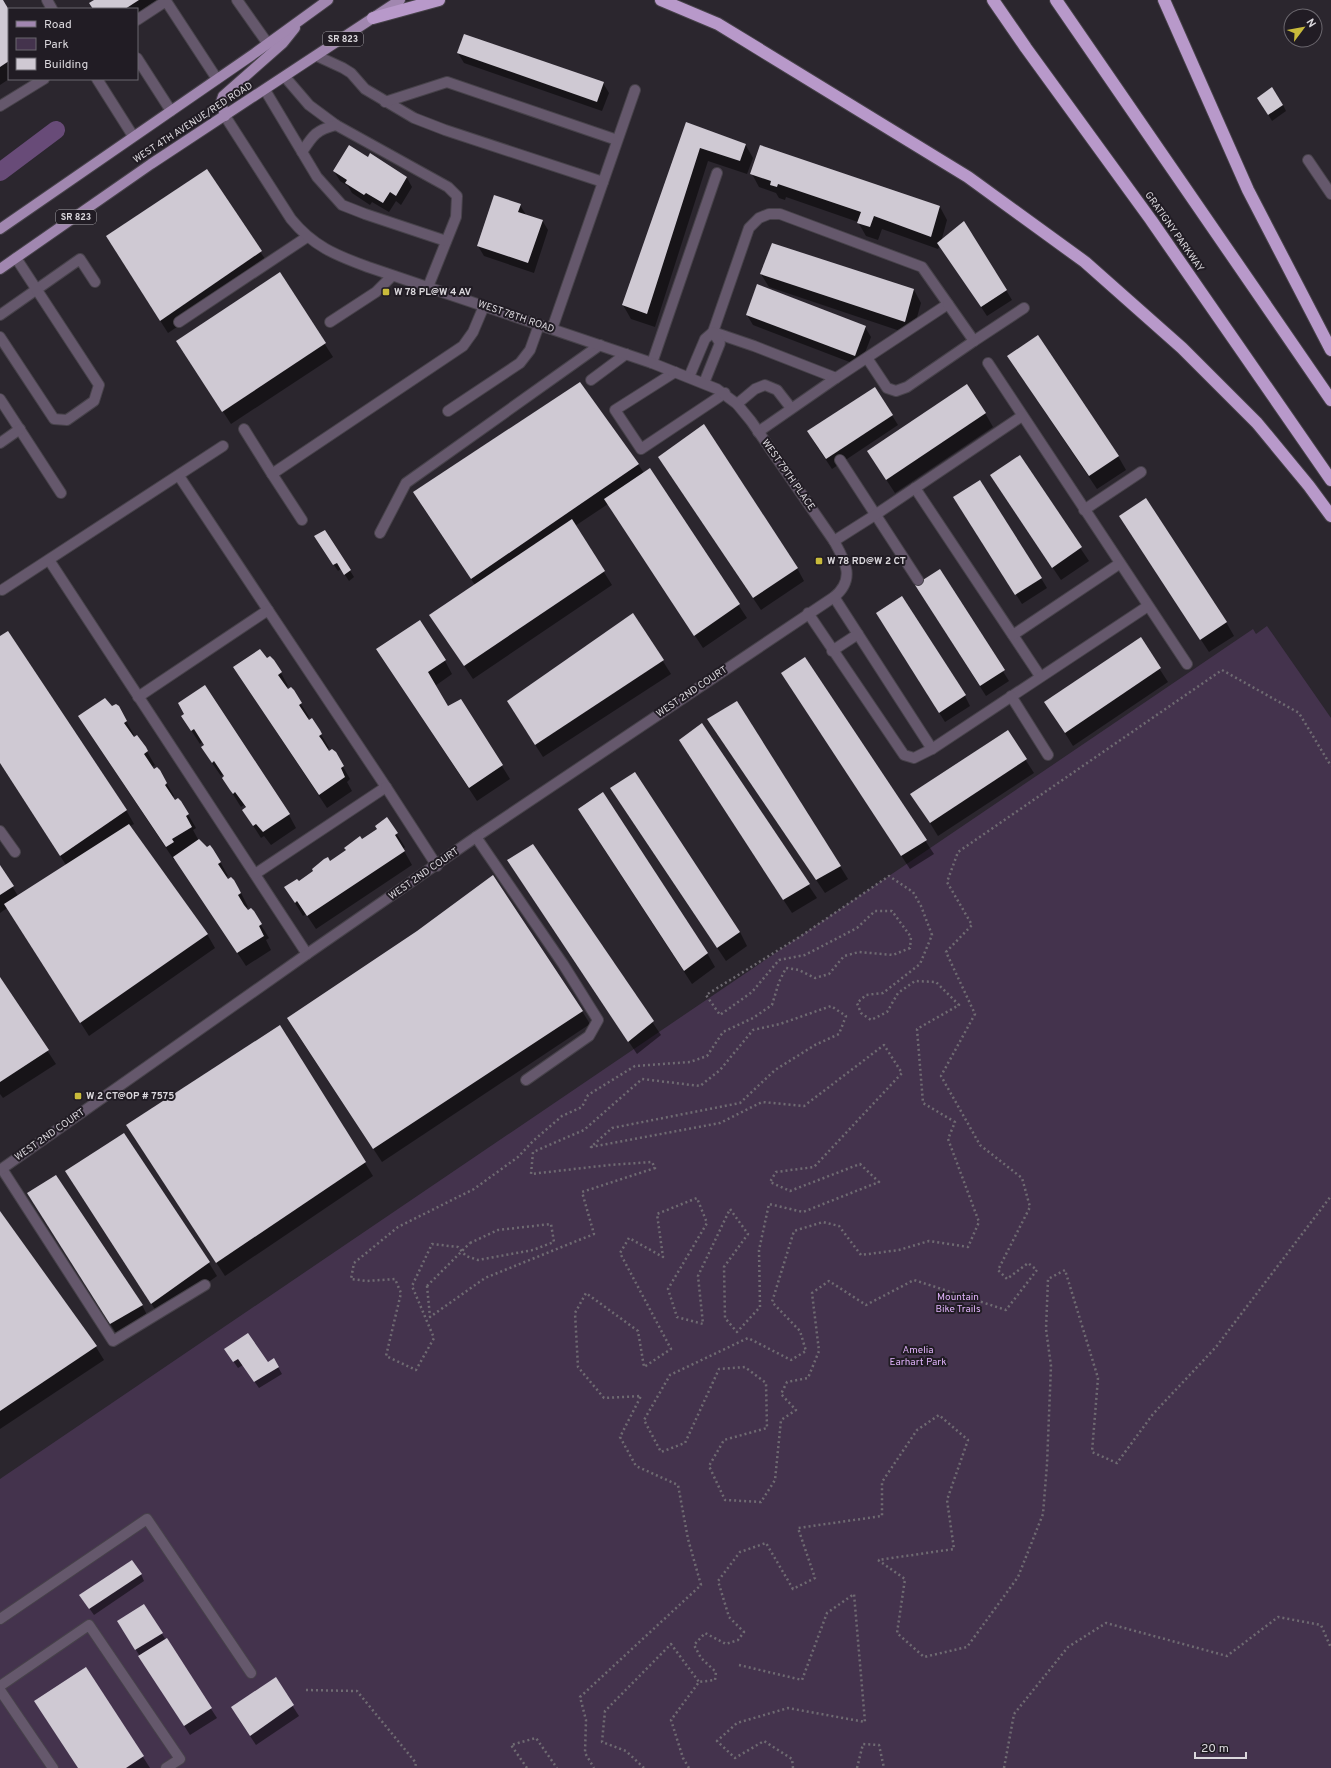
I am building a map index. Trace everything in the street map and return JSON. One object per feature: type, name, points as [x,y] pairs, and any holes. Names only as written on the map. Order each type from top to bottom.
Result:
[{"type":"highway","points":[[373,18],[439,0]]},
{"type":"highway","points":[[660,0],[718,24],[961,173],[1085,262],[1182,348],[1257,423],[1309,486],[1331,516]]},
{"type":"highway","name":"GRATIGNY PARKWAY","points":[[993,0],[1151,220],[1331,480]]},
{"type":"highway","points":[[1056,0],[1331,400]]},
{"type":"highway","points":[[1164,0],[1248,190],[1331,350]]},
{"type":"main road","name":"WEST 4TH AVENUE/RED ROAD","points":[[0,229],[268,44],[328,0]]},
{"type":"main road","name":"WEST 4TH AVENUE/RED ROAD","points":[[0,269],[151,164],[400,0]]},
{"type":"main road","points":[[225,116],[221,102],[223,96],[283,43],[301,20]]},
{"type":"street","points":[[138,19],[167,0],[217,79]]},
{"type":"street","points":[[237,0],[268,44]]},
{"type":"street","points":[[317,56],[351,73],[365,89],[414,118],[445,130],[603,182]]},
{"type":"street","points":[[138,60],[171,111]]},
{"type":"street","points":[[285,77],[308,105],[336,125],[448,187],[457,196],[456,216],[428,287]]},
{"type":"street","points":[[0,106],[42,80]]},
{"type":"street","points":[[98,80],[133,136]]},
{"type":"street","points":[[385,102],[447,82],[618,140]]},
{"type":"street","points":[[265,90],[317,177],[342,205],[446,241]]},
{"type":"street","points":[[552,329],[635,90]]},
{"type":"street","name":"WEST 78TH ROAD","points":[[225,116],[287,212],[307,237],[334,254],[392,276],[652,363],[706,384]]},
{"type":"street","points":[[302,152],[313,136],[322,128],[336,125]]},
{"type":"street","points":[[1308,160],[1331,194]]},
{"type":"street","points":[[652,363],[717,174]]},
{"type":"street","points":[[689,377],[705,339],[713,332],[749,228],[759,218],[769,214],[780,214],[922,267],[974,341]]},
{"type":"street","points":[[179,322],[307,237]]},
{"type":"street","points":[[0,336],[54,419],[67,420],[94,401],[99,386],[16,258]]},
{"type":"street","points":[[0,315],[80,259],[95,282]]},
{"type":"street","points":[[330,322],[376,292],[392,276]]},
{"type":"street","points":[[758,432],[791,408],[948,304]]},
{"type":"street","points":[[272,474],[463,346],[473,332],[484,306]]},
{"type":"street","points":[[867,358],[887,388],[896,391],[907,387],[1024,308]]},
{"type":"street","points":[[448,411],[520,363],[530,350],[539,325]]},
{"type":"street","points":[[713,332],[754,346],[836,378]]},
{"type":"street","points":[[706,384],[720,344],[713,332]]},
{"type":"street","points":[[380,533],[406,483],[600,345]]},
{"type":"street","points":[[591,380],[626,354]]},
{"type":"street","points":[[988,364],[1119,564],[1187,664]]},
{"type":"street","points":[[675,372],[615,410],[641,449],[725,394]]},
{"type":"street","name":"WEST 79TH PLACE","points":[[706,384],[725,394],[737,404],[758,432],[834,541],[847,568],[847,580]]},
{"type":"street","points":[[737,404],[755,389],[765,385],[777,390],[791,408]]},
{"type":"street","points":[[0,399],[61,493]]},
{"type":"street","points":[[834,541],[1022,416]]},
{"type":"street","points":[[0,443],[20,429]]},
{"type":"street","points":[[244,429],[302,520]]},
{"type":"street","points":[[2,590],[179,476],[222,446]]},
{"type":"street","points":[[840,460],[918,580]]},
{"type":"street","points":[[1084,510],[1141,472]]},
{"type":"street","points":[[179,476],[437,866]]},
{"type":"street","points":[[915,488],[1040,676]]},
{"type":"street","points":[[49,560],[307,954]]},
{"type":"street","points":[[1013,635],[1119,564]]},
{"type":"street","name":"WEST 2ND COURT","points":[[1,1170],[307,954],[437,866],[476,837],[834,597],[844,587],[847,580]]},
{"type":"street","points":[[834,597],[932,749]]},
{"type":"street","points":[[808,613],[832,651],[904,755],[914,758],[932,749],[1040,676],[1148,606]]},
{"type":"street","points":[[138,697],[268,610]]},
{"type":"street","points":[[832,651],[858,634]]},
{"type":"street","points":[[1011,696],[1048,755]]},
{"type":"street","points":[[255,874],[386,787]]},
{"type":"street","points":[[0,831],[15,852]]},
{"type":"street","points":[[476,837],[563,964],[598,1020],[590,1036],[526,1080]]},
{"type":"street","points":[[1,1170],[113,1341],[205,1285]]},
{"type":"street","points":[[0,1619],[147,1519],[251,1673]]},
{"type":"street","points":[[0,1686],[89,1625],[180,1759],[166,1768]]},
{"type":"street","points":[[0,1690],[53,1768]]},
{"type":"path","points":[[594,1768],[585,1752],[586,1720],[580,1697],[702,1585],[688,1539],[678,1485],[636,1466],[620,1437],[641,1396],[604,1398],[578,1367],[575,1313],[586,1293],[638,1331],[644,1367],[670,1349],[620,1253],[629,1238],[663,1257],[658,1214],[697,1198],[707,1223],[668,1289],[677,1317],[703,1324],[698,1276],[730,1209],[748,1234],[724,1267],[725,1318],[737,1332],[760,1307],[759,1250],[769,1204],[803,1212],[879,1182],[860,1164],[790,1191],[770,1182],[776,1172],[814,1167],[902,1073],[884,1045],[804,1106],[762,1102],[720,1123],[591,1147],[612,1128],[740,1103],[775,1070],[815,1045],[839,1034],[846,1016],[831,1006],[780,1024],[753,1030],[720,1070],[700,1086],[642,1079],[584,1130],[533,1152],[531,1174],[609,1165],[652,1162],[655,1168],[582,1192],[594,1234],[485,1278],[430,1317],[427,1286],[470,1243],[498,1230],[551,1224],[554,1242],[533,1250],[478,1260],[466,1256],[458,1247],[432,1244],[412,1286],[434,1338],[416,1370],[386,1356],[401,1294],[395,1279],[367,1282],[351,1279],[354,1263],[398,1227],[474,1189],[518,1157],[533,1140],[562,1116],[582,1107],[588,1095],[635,1066],[690,1062],[707,1056],[723,1032],[753,1018],[772,1005],[779,982],[786,968],[799,970],[815,978],[829,974],[844,956],[859,952],[893,955],[910,948],[911,937],[892,911],[875,911],[856,928],[811,952],[805,955],[778,960],[752,992],[720,1015],[706,995],[801,936],[889,876],[913,892],[921,906],[932,936],[920,964],[883,993],[866,995],[857,1003],[861,1013],[871,1020],[887,1012],[898,993],[915,981],[936,982],[959,1005],[917,1029],[923,1103],[955,1122],[948,1139],[979,1222],[968,1247],[929,1241],[899,1250],[861,1255],[839,1226],[823,1222],[794,1231],[772,1302],[800,1331],[806,1351],[791,1360],[748,1338],[670,1375],[644,1420],[661,1452],[685,1443],[719,1369],[745,1367],[766,1383],[767,1428],[724,1440],[709,1466],[725,1500],[761,1502],[775,1480],[781,1420],[796,1410],[782,1394],[787,1382],[808,1378],[820,1351],[812,1293],[829,1281],[866,1305],[914,1280],[1006,1310],[1037,1270],[1028,1263],[1007,1278],[998,1270],[1030,1207],[1022,1178],[980,1145],[941,1076],[975,1014],[946,952],[972,925],[947,882],[958,852],[1222,670],[1299,713],[1331,766]]},
{"type":"path","points":[[689,1768],[683,1758],[671,1720],[699,1682],[715,1680],[716,1672],[701,1658],[694,1645],[705,1633],[726,1644],[738,1640],[744,1632],[729,1617],[718,1582],[740,1552],[766,1543],[793,1589],[815,1578],[798,1528],[882,1516],[882,1482],[917,1430],[939,1415],[968,1440],[947,1500],[954,1549],[878,1560],[905,1579],[897,1633],[924,1657],[967,1647],[1018,1577],[1043,1514],[1047,1464],[1050,1366],[1046,1329],[1048,1279],[1065,1270],[1098,1378],[1092,1452],[1117,1463],[1154,1414],[1216,1347],[1331,1196]]},
{"type":"path","points":[[739,1665],[802,1680],[827,1613],[854,1594],[865,1722],[788,1708],[737,1723],[717,1741],[735,1758],[764,1741],[792,1760],[794,1768]]},
{"type":"path","points":[[1004,1768],[1014,1714],[1068,1647],[1106,1623],[1227,1656],[1278,1618],[1321,1625],[1331,1648]]},
{"type":"path","points":[[644,1768],[626,1751],[602,1742],[605,1711],[671,1644],[699,1682]]},
{"type":"path","points":[[306,1690],[357,1691],[416,1763],[415,1768]]},
{"type":"path","points":[[527,1768],[511,1745],[536,1738],[557,1768]]},
{"type":"path","points":[[857,1768],[862,1744],[879,1745],[884,1768]]},
{"type":"green space","name":"Mountain Bike Trails","points":[[1267,626],[1331,718],[1331,1768],[0,1768],[0,1479],[1253,629],[1256,634]]},
{"type":"building","points":[[0,0],[3,0],[8,8],[8,62],[0,67]]},
{"type":"building","points":[[94,0],[139,0],[127,8],[92,8],[89,3]]},
{"type":"building","points":[[464,34],[604,82],[597,102],[457,53]]},
{"type":"building","points":[[1272,87],[1283,105],[1268,115],[1257,98]]},
{"type":"building","points":[[686,122],[746,144],[740,161],[700,148],[647,314],[622,305]]},
{"type":"building","points":[[349,145],[368,157],[370,153],[407,177],[396,196],[390,192],[383,203],[366,193],[364,195],[345,183],[347,180],[333,171]]},
{"type":"building","points":[[760,145],[940,206],[931,237],[874,216],[870,227],[857,223],[861,212],[778,184],[777,187],[770,185],[771,181],[750,174]]},
{"type":"building","points":[[207,169],[262,251],[160,321],[106,236]]},
{"type":"building","points":[[494,195],[521,204],[518,212],[543,220],[528,263],[477,246]]},
{"type":"building","points":[[964,221],[1007,290],[981,307],[937,243]]},
{"type":"building","points":[[772,243],[914,289],[905,322],[760,274]]},
{"type":"building","points":[[280,272],[326,343],[222,412],[176,341]]},
{"type":"building","points":[[757,284],[866,326],[855,356],[746,315]]},
{"type":"building","points":[[1038,335],[1119,456],[1089,476],[1007,356]]},
{"type":"building","points":[[580,382],[639,464],[471,579],[413,492]]},
{"type":"building","points":[[967,384],[986,413],[886,480],[867,451]]},
{"type":"building","points":[[875,387],[893,415],[826,459],[807,431]]},
{"type":"building","points":[[704,424],[798,568],[753,598],[658,457]]},
{"type":"building","points":[[1020,455],[1082,547],[1052,568],[990,475]]},
{"type":"building","points":[[650,468],[740,604],[694,636],[604,499]]},
{"type":"building","points":[[980,480],[1042,578],[1015,595],[953,497]]},
{"type":"building","points":[[1146,498],[1227,622],[1200,640],[1119,516]]},
{"type":"building","points":[[572,519],[605,571],[464,666],[429,615]]},
{"type":"building","points":[[325,530],[351,570],[344,575],[337,563],[333,565],[314,536]]},
{"type":"building","points":[[940,569],[1005,670],[980,686],[915,585]]},
{"type":"building","points":[[902,596],[966,695],[939,713],[876,613]]},
{"type":"building","points":[[633,613],[664,660],[535,745],[507,701]]},
{"type":"building","points":[[420,620],[446,660],[428,672],[448,706],[461,699],[503,765],[469,788],[376,649]]},
{"type":"building","points":[[8,631],[127,810],[60,856],[0,763],[0,636]]},
{"type":"building","points":[[1141,637],[1161,668],[1065,733],[1044,702]]},
{"type":"building","points":[[260,649],[267,658],[270,656],[274,660],[282,672],[278,675],[288,689],[291,687],[294,690],[302,703],[299,705],[309,720],[312,718],[320,730],[322,734],[319,736],[329,751],[332,749],[336,752],[344,766],[341,768],[345,777],[319,795],[233,667]]},
{"type":"building","points":[[805,657],[927,840],[901,856],[781,673]]},
{"type":"building","points":[[205,685],[290,814],[263,832],[256,824],[253,826],[242,810],[246,807],[235,792],[233,794],[230,790],[222,778],[224,776],[214,761],[212,763],[201,747],[204,745],[194,729],[191,731],[181,716],[184,714],[178,703]]},
{"type":"building","points":[[105,698],[112,706],[116,704],[119,706],[127,721],[124,723],[134,737],[137,735],[146,747],[148,751],[144,754],[154,769],[157,767],[160,770],[167,783],[165,785],[175,800],[178,798],[181,801],[189,814],[186,816],[192,827],[172,839],[174,842],[166,847],[78,716]]},
{"type":"building","points":[[737,701],[841,866],[816,880],[707,719]]},
{"type":"building","points":[[702,723],[810,884],[783,900],[679,740]]},
{"type":"building","points":[[1008,730],[1027,759],[930,823],[910,794]]},
{"type":"building","points":[[635,772],[740,932],[717,948],[610,788]]},
{"type":"building","points":[[603,792],[708,953],[684,971],[578,809]]},
{"type":"building","points":[[387,817],[398,833],[395,835],[405,851],[307,916],[297,901],[295,903],[284,887],[297,879],[299,881],[313,871],[312,869],[324,859],[328,857],[330,861],[346,850],[344,848],[360,836],[362,839],[377,829],[375,826]]},
{"type":"building","points":[[129,824],[208,934],[80,1023],[4,904]]},
{"type":"building","points":[[199,839],[207,847],[210,845],[213,849],[221,862],[218,864],[228,879],[231,877],[239,889],[241,893],[238,895],[244,905],[248,910],[251,908],[254,911],[262,924],[259,926],[264,936],[237,953],[173,857]]},
{"type":"building","points":[[533,844],[654,1021],[628,1042],[507,860]]},
{"type":"building","points":[[0,865],[14,886],[0,895]]},
{"type":"building","points":[[493,875],[583,1011],[373,1149],[287,1018],[417,931]]},
{"type":"building","points":[[0,977],[49,1050],[0,1082]]},
{"type":"building","points":[[280,1025],[366,1162],[216,1263],[126,1125]]},
{"type":"building","points":[[124,1133],[210,1262],[151,1304],[65,1171]]},
{"type":"building","points":[[56,1175],[143,1305],[110,1324],[27,1193]]},
{"type":"building","points":[[0,1211],[97,1346],[0,1411]]},
{"type":"building","points":[[248,1333],[268,1362],[274,1358],[279,1367],[254,1382],[238,1359],[233,1362],[224,1349]]},
{"type":"building","points":[[132,1560],[142,1574],[89,1609],[79,1595]]},
{"type":"building","points":[[144,1604],[163,1633],[135,1650],[117,1621]]},
{"type":"building","points":[[167,1638],[212,1708],[184,1726],[138,1656]]},
{"type":"building","points":[[86,1667],[144,1756],[126,1768],[78,1768],[34,1701]]},
{"type":"building","points":[[276,1677],[294,1705],[250,1736],[231,1707]]},
{"type":"waterway","points":[[0,172],[56,130]]},
{"type":"place","name":"W 78 PL@W 4 AV","points":[[386,292]]},
{"type":"place","name":"W 78 RD@W 2 CT","points":[[819,561]]},
{"type":"place","name":"W 2 CT@OP # 7575","points":[[78,1096]]},
{"type":"park label","name":"Amelia Earhart Park","points":[[918,1356]]}]
